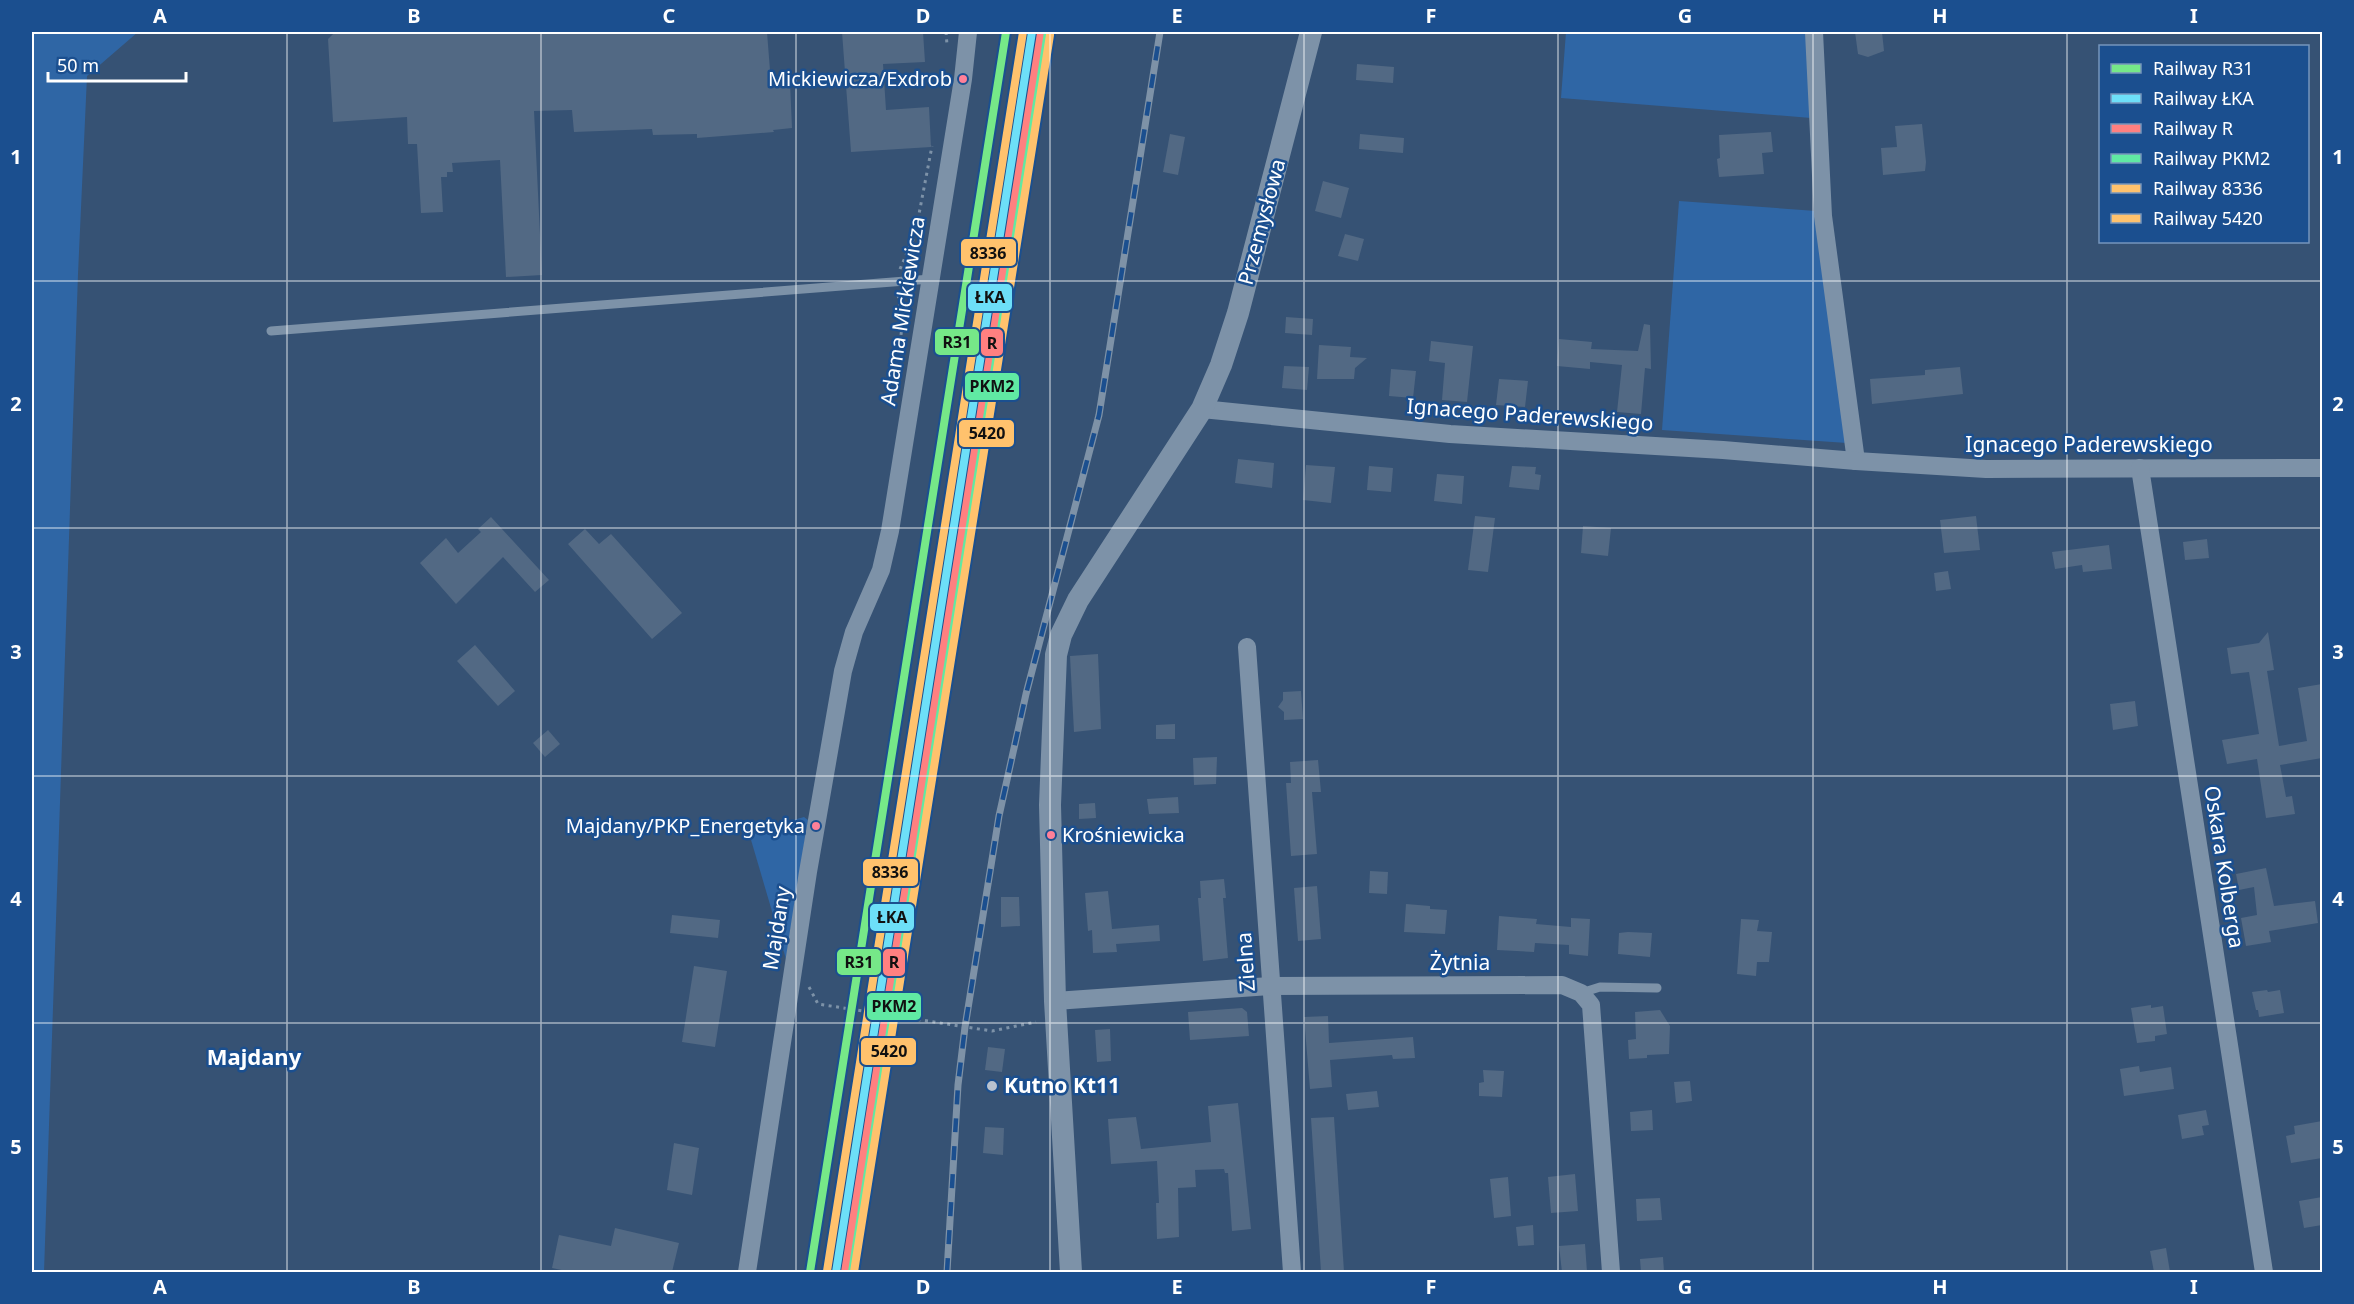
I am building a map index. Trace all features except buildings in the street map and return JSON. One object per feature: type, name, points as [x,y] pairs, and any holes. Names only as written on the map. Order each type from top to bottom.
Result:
[{"type":"street","name":"Adama Mickiewicza","points":[[871,595],[881,570],[890,531],[963,79],[968,32]]},
{"type":"street","name":"Przemysłowa","points":[[1202,409],[1221,365],[1238,313],[1311,32]]},
{"type":"street","points":[[1814,32],[1823,216],[1856,461]]},
{"type":"street","name":"Ignacego Paderewskiego","points":[[1202,409],[1450,434],[1723,450],[1986,469],[2322,468]]},
{"type":"street","points":[[1071,1272],[1056,1011],[1050,805],[1056,655],[1061,635],[1078,600],[1202,409]]},
{"type":"street","name":"Oskara Kolberga","points":[[2140,468],[2264,1272]]},
{"type":"street","name":"Majdany","points":[[747,1272],[793,971],[843,671],[854,632],[871,595]]},
{"type":"street","name":"Zielna","points":[[1247,647],[1292,1272]]},
{"type":"street","name":"Żytnia","points":[[1056,1011],[1270,986],[1562,985],[1581,993]]},
{"type":"street","points":[[1581,993],[1591,1005],[1611,1272]]},
{"type":"lane","points":[[271,331],[931,279]]},
{"type":"lane","points":[[1581,993],[1600,987],[1657,988]]},
{"type":"path","points":[[946,32],[947,55]]},
{"type":"path","points":[[900,343],[903,321],[895,281],[915,236],[933,142]]},
{"type":"path","points":[[793,971],[806,982],[818,1004],[992,1031],[1042,1021],[1056,1011]]},
{"type":"shaded area","points":[[32,32],[138,32],[87,76],[78,274],[44,1272],[32,1272]]},
{"type":"shaded area","points":[[1566,32],[1806,32],[1811,118],[1561,98]]},
{"type":"shaded area","points":[[1679,201],[1816,211],[1847,443],[1662,430]]},
{"type":"shaded area","points":[[804,817],[808,820],[786,959],[749,833]]},
{"type":"railway","points":[[947,1272],[958,1085],[965,1027],[999,816],[1026,694],[1099,415],[1160,32]]},
{"type":"rail line","name":"R31","points":[[810,1272],[1006,32]]},
{"type":"rail line","name":"8336","points":[[827,1271],[1023,32]]},
{"type":"rail line","name":"ŁKA","points":[[836,1272],[1032,32]]},
{"type":"rail line","name":"PKM2","points":[[852,1272],[1048,32]]},
{"type":"rail line","name":"R","points":[[845,1272],[1041,33]]},
{"type":"rail line","name":"5420","points":[[854,1272],[1050,35]]},
{"type":"place","name":"Mickiewicza/Exdrob","points":[[963,79]]},
{"type":"place","name":"Majdany/PKP_Energetyka","points":[[816,826]]},
{"type":"place","name":"Krośniewicka","points":[[1051,835]]},
{"type":"place","name":"Kutno Kt11","points":[[992,1086]]},
{"type":"district","name":"Majdany","points":[[254,1057]]}]
